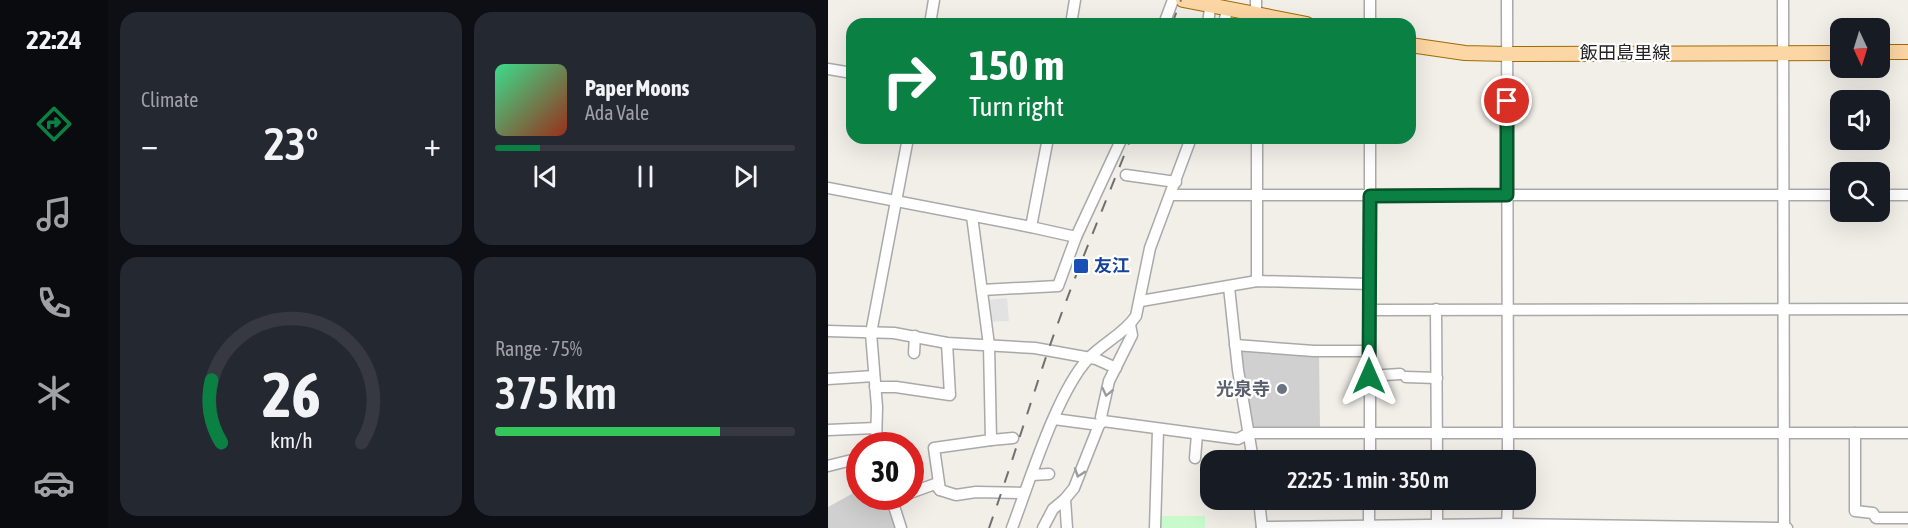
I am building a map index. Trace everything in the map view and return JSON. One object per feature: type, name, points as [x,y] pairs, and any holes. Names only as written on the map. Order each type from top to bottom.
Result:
[{"type":"main road","points":[[1183,0],[1219,4],[1279,18]]},
{"type":"main road","name":"飯田島里線","points":[[1416,46],[1465,53],[1507,54],[1830,52]]},
{"type":"main road","points":[[1890,52],[1908,52]]},
{"type":"street","points":[[931,18],[934,0]]},
{"type":"street","points":[[1072,18],[1076,0]]},
{"type":"street","points":[[1166,18],[1173,0]]},
{"type":"street","points":[[1370,0],[1370,18]]},
{"type":"street","points":[[1507,0],[1508,450]]},
{"type":"street","points":[[1259,510],[1262,527],[1437,525],[1785,528],[1783,0]]},
{"type":"street","points":[[1211,18],[1219,4]]},
{"type":"street","points":[[828,69],[846,72]]},
{"type":"street","points":[[828,430],[876,429],[871,333],[907,144]]},
{"type":"street","points":[[1031,227],[1047,144]]},
{"type":"street","points":[[982,290],[1058,286],[1076,237],[1119,144]]},
{"type":"street","points":[[1012,528],[1054,419],[1075,376],[1088,359],[1130,326],[1137,316],[1146,260],[1176,182],[1187,144]]},
{"type":"street","points":[[1257,144],[1257,281]]},
{"type":"street","points":[[1370,144],[1370,450]]},
{"type":"street","points":[[1126,175],[1176,182]]},
{"type":"street","points":[[828,188],[1076,237]]},
{"type":"street","points":[[1171,195],[1830,195]]},
{"type":"street","points":[[1890,195],[1908,195]]},
{"type":"street","points":[[972,216],[989,345],[991,440]]},
{"type":"street","points":[[1141,301],[1257,281],[1370,284]]},
{"type":"street","points":[[1229,287],[1235,345],[1252,450]]},
{"type":"street","points":[[1436,309],[1437,450]]},
{"type":"street","points":[[1370,310],[1908,309]]},
{"type":"street","points":[[1043,528],[1053,509],[1074,488],[1101,423],[1109,381],[1132,335],[1130,326]]},
{"type":"street","points":[[828,331],[915,336],[947,343],[1035,348],[1088,359],[1096,358],[1116,368]]},
{"type":"street","points":[[915,336],[915,353]]},
{"type":"street","points":[[828,379],[875,382],[950,396],[947,343]]},
{"type":"street","points":[[1235,345],[1314,351],[1369,351]]},
{"type":"street","points":[[1369,376],[1437,378]]},
{"type":"street","points":[[1054,419],[1238,440],[1249,433],[1908,433]]},
{"type":"street","points":[[1155,528],[1158,430]]},
{"type":"street","points":[[1855,433],[1855,511],[1873,513],[1875,523],[1908,518]]},
{"type":"street","points":[[1195,458],[1197,435]]},
{"type":"street","points":[[940,490],[934,448],[1013,438]]},
{"type":"street","points":[[828,466],[846,462]]},
{"type":"street","points":[[1032,475],[1049,474]]},
{"type":"street","points":[[924,488],[935,484],[940,490],[956,495],[976,492],[1024,493]]},
{"type":"street","points":[[1065,499],[1066,528]]},
{"type":"street","points":[[897,510],[901,528]]},
{"type":"street","points":[[1369,527],[1370,510]]},
{"type":"street","points":[[1437,510],[1437,525]]},
{"type":"street","points":[[1507,526],[1508,510]]},
{"type":"shaded area","points":[[1007,298],[1009,321],[989,322],[986,300]]},
{"type":"shaded area","name":"光泉寺","points":[[1239,348],[1319,353],[1320,432],[1253,429],[1250,425]]},
{"type":"shaded area","points":[[846,497],[846,510],[892,510],[900,528],[828,528],[828,507]]},
{"type":"green space","points":[[1161,516],[1205,516],[1205,528],[1161,528]]},
{"type":"railway","points":[[1174,18],[1181,0]]},
{"type":"railway","points":[[989,528],[1048,351],[1129,144]]},
{"type":"place","name":"友江","points":[[1081,266]]},
{"type":"place","name":"光泉寺","points":[[1282,389]]},
{"type":"route","points":[[1369,376],[1370,196],[1507,195],[1507,101]]}]
